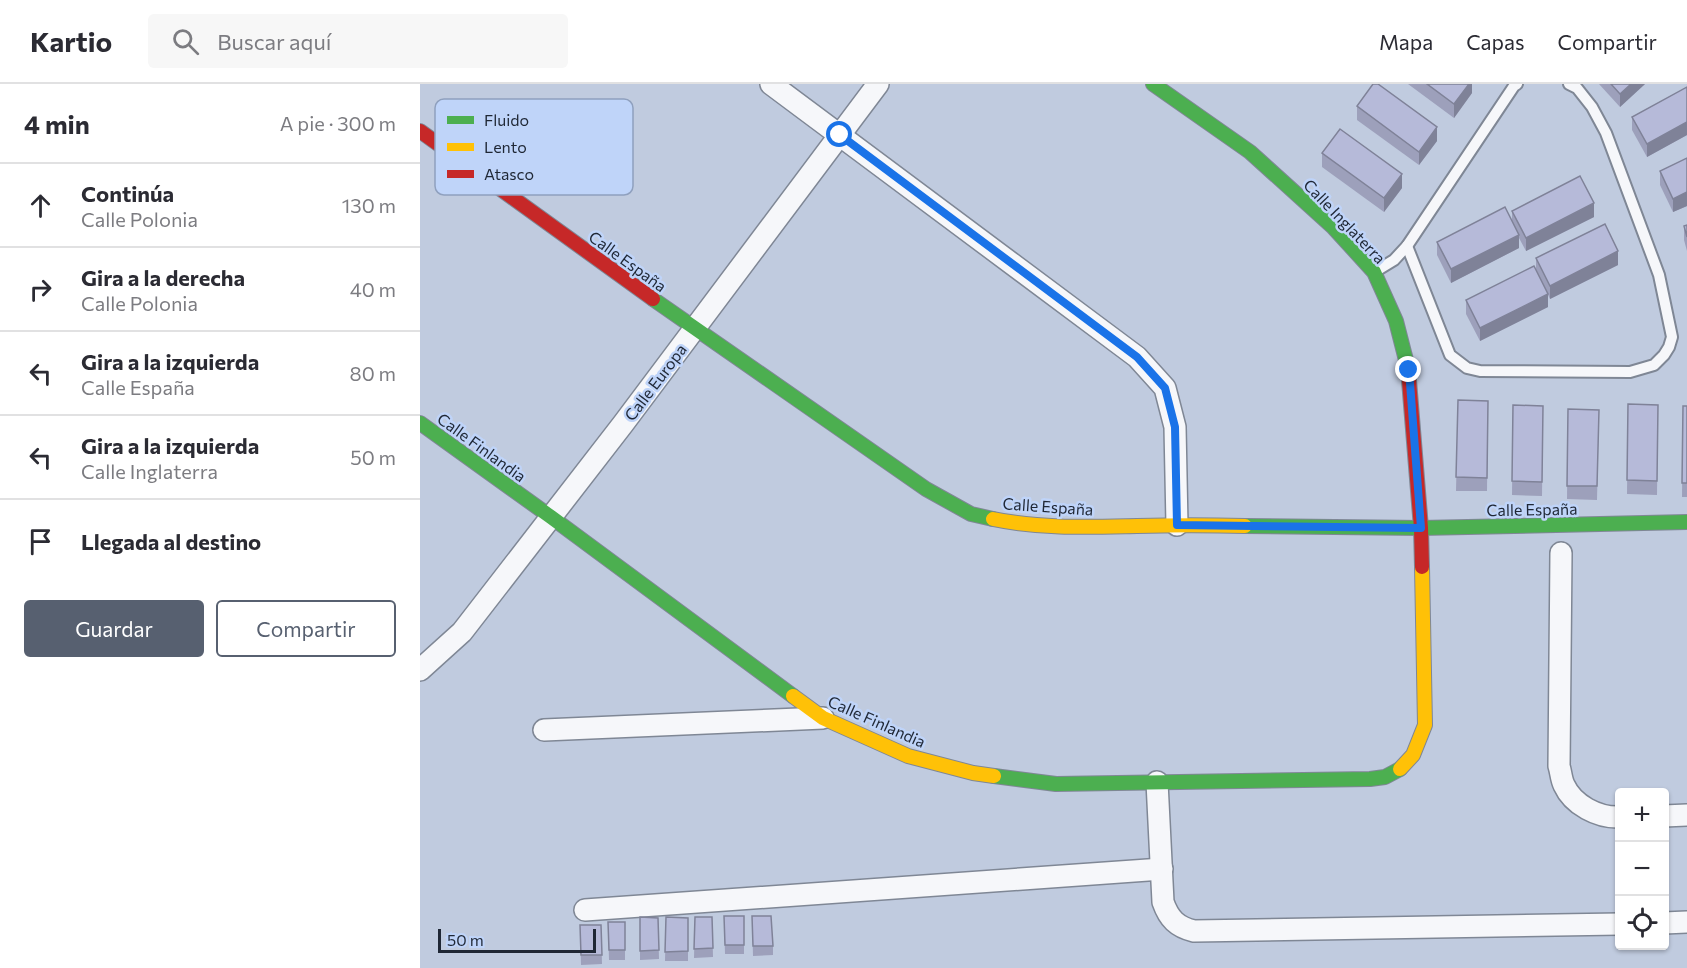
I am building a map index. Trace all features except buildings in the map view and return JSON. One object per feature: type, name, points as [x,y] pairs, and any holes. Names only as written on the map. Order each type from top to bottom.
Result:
[{"type":"street","points":[[771,84],[1137,357],[1165,388],[1175,427],[1177,525]]},
{"type":"street","name":"Calle Europa","points":[[420,670],[462,632],[878,84]]},
{"type":"street","name":"Calle Inglaterra","points":[[1153,84],[1250,152],[1333,227],[1374,273],[1396,321],[1409,370],[1421,528],[1425,725],[1418,747],[1409,762]]},
{"type":"street","name":"Calle España","points":[[420,131],[435,142]]},
{"type":"street","name":"Calle España","points":[[509,195],[694,329],[926,489],[971,514],[1014,523],[1069,527],[1177,525],[1421,528],[1687,522]]},
{"type":"street","name":"Calle Finlandia","points":[[420,423],[551,517],[786,693],[823,718],[909,756],[973,773],[1056,784],[1370,779],[1390,775],[1409,762]]},
{"type":"street","points":[[1561,553],[1559,766],[1564,785],[1578,802],[1593,812],[1615,818]]},
{"type":"street","points":[[544,730],[823,718]]},
{"type":"street","points":[[1157,782],[1163,902],[1173,922],[1184,929],[1194,931],[1615,924]]},
{"type":"street","points":[[1669,816],[1687,815]]},
{"type":"street","points":[[585,910],[1162,869]]},
{"type":"street","points":[[1669,923],[1687,922]]},
{"type":"lane","points":[[1374,273],[1394,260],[1407,246],[1517,84]]},
{"type":"lane","points":[[1407,246],[1450,355],[1467,368],[1480,371],[1630,372],[1654,365],[1670,347],[1672,337],[1659,275],[1606,133],[1577,88],[1569,84]]},
{"type":"traffic: fast","points":[[1153,84],[1250,152],[1333,227],[1374,272],[1396,321],[1408,368]]},
{"type":"traffic: fast","points":[[653,299],[926,489],[971,514],[993,519]]},
{"type":"traffic: fast","points":[[420,423],[793,696]]},
{"type":"traffic: fast","points":[[1245,526],[1421,528],[1687,522]]},
{"type":"traffic: fast","points":[[994,776],[1056,784],[1370,779],[1385,777],[1400,769]]},
{"type":"traffic: slow","points":[[993,519],[1065,527],[1245,526]]},
{"type":"traffic: slow","points":[[1400,769],[1413,755],[1425,725],[1422,567]]},
{"type":"traffic: slow","points":[[793,696],[823,718],[908,756],[973,773],[994,776]]},
{"type":"traffic: jam","points":[[420,131],[435,142]]},
{"type":"traffic: jam","points":[[509,195],[653,299]]},
{"type":"traffic: jam","points":[[1408,368],[1422,567]]},
{"type":"route","points":[[840,135],[1137,357],[1165,388],[1175,427],[1177,525],[1421,528],[1409,370]]}]
